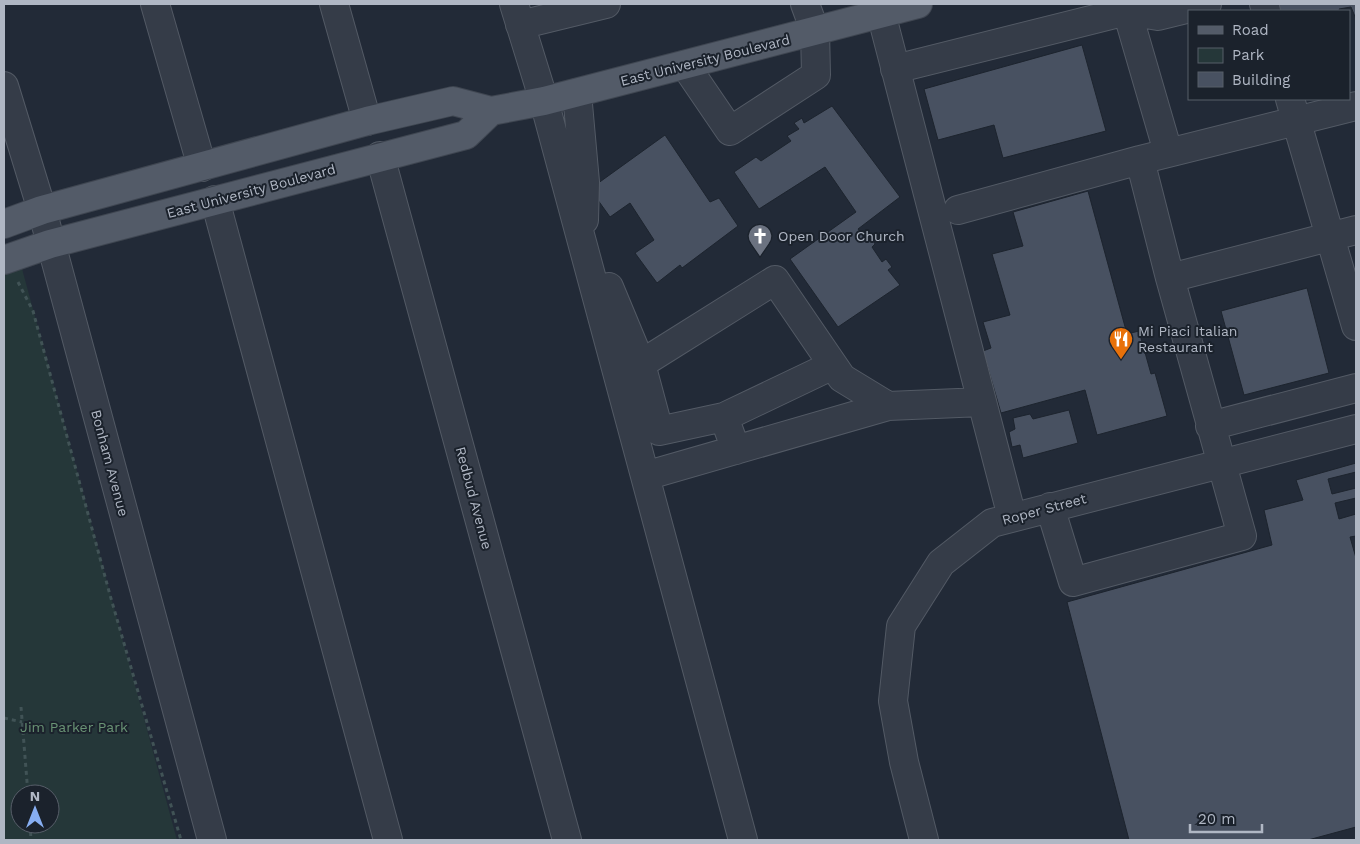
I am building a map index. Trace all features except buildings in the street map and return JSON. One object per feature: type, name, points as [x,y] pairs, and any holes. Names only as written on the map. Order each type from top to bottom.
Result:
[{"type":"main road","name":"East University Boulevard","points":[[4,224],[42,210],[367,121],[453,101],[491,112],[544,101],[918,4]]},
{"type":"main road","name":"East University Boulevard","points":[[10,268],[50,244],[466,134],[491,112]]},
{"type":"street","points":[[155,4],[202,166]]},
{"type":"street","points":[[334,4],[367,121]]},
{"type":"street","points":[[606,4],[517,14],[544,101],[743,840]]},
{"type":"street","points":[[685,65],[730,131],[816,75],[815,31],[805,4]]},
{"type":"street","points":[[895,69],[1126,8],[1158,16],[1207,4]]},
{"type":"street","points":[[1126,8],[1168,152]]},
{"type":"street","points":[[881,13],[1012,517]]},
{"type":"street","name":"Bonham Avenue","points":[[4,86],[42,210],[212,840]]},
{"type":"street","points":[[577,93],[585,182],[583,246]]},
{"type":"street","points":[[958,210],[1168,152],[1293,110],[1356,106]]},
{"type":"street","points":[[1293,110],[1344,233],[1356,326]]},
{"type":"street","name":"Redbud Avenue","points":[[380,156],[566,840]]},
{"type":"street","points":[[1050,507],[1073,582],[1242,536],[1220,463],[1140,160]]},
{"type":"street","points":[[215,200],[388,840]]},
{"type":"street","points":[[1170,278],[1344,233]]},
{"type":"street","points":[[583,246],[593,250],[641,364],[659,431],[724,416],[833,365]]},
{"type":"street","points":[[641,364],[775,280],[842,378],[888,406]]},
{"type":"street","points":[[1210,426],[1356,388]]},
{"type":"street","points":[[645,476],[888,406],[982,402]]},
{"type":"street","points":[[724,416],[736,450]]},
{"type":"street","name":"Roper Street","points":[[924,840],[904,762],[893,700],[901,626],[941,563],[992,523],[1356,428]]},
{"type":"path","points":[[10,268],[33,311],[110,595],[181,840]]},
{"type":"path","points":[[22,707],[27,784]]},
{"type":"path","points":[[4,718],[22,722]]},
{"type":"green space","name":"Jim Parker Park","points":[[21,265],[177,840],[4,840],[4,273]]},
{"type":"place","name":"Open Door Church","points":[[760,257]]},
{"type":"place","name":"Mi Piaci Italian Restaurant","points":[[1121,360]]}]
